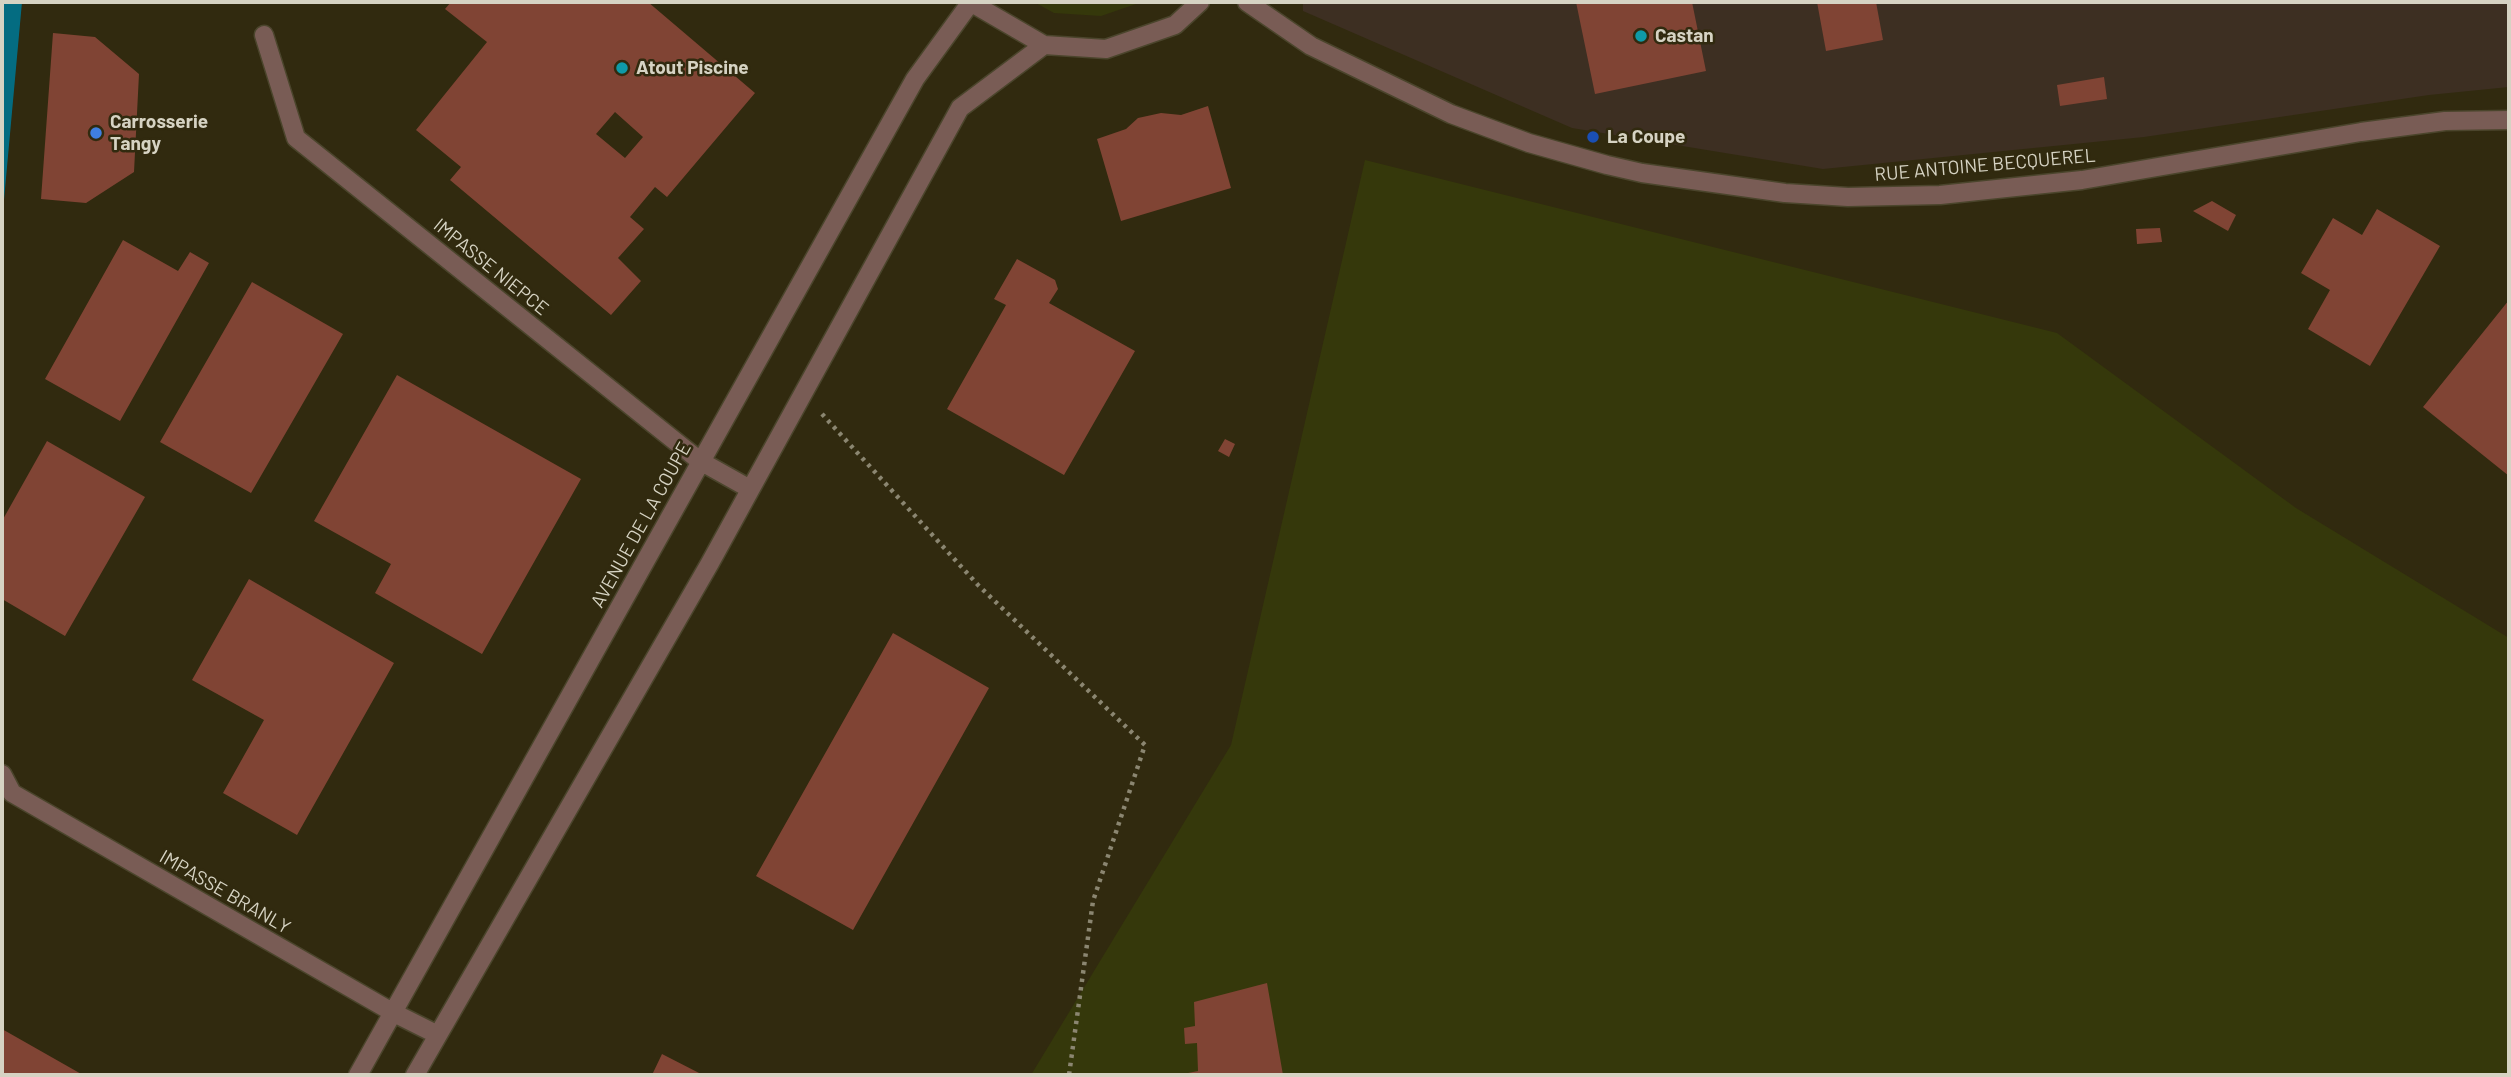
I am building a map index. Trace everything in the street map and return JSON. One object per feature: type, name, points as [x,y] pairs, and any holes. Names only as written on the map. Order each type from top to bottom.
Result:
[{"type":"street","points":[[971,2],[1044,45],[1106,49],[1175,25],[1200,2]]},
{"type":"street","name":"AVENUE DE LA COUPE","points":[[358,1075],[915,79],[971,2]]},
{"type":"street","name":"RUE ANTOINE BECQUEREL","points":[[1247,2],[1323,51],[1451,114],[1529,142],[1642,173],[1785,192],[1847,197],[1940,195],[2082,180],[2397,127],[2445,121],[2509,120]]},
{"type":"street","name":"IMPASSE NIEPCE","points":[[264,35],[296,138],[700,461],[750,489]]},
{"type":"street","points":[[415,1075],[710,563],[960,108],[1044,45]]},
{"type":"street","name":"IMPASSE BRANLY","points":[[2,774],[12,793],[394,1013],[438,1035]]},
{"type":"path","points":[[802,393],[978,585],[1145,745],[1093,901],[1069,1075]]},
{"type":"shaded area","points":[[1303,2],[2509,2],[2509,87],[2429,95],[2144,137],[1823,169],[1572,128],[1303,11]]},
{"type":"green space","points":[[1034,2],[1142,2],[1101,16],[1054,13]]},
{"type":"green space","points":[[1365,160],[2057,333],[2296,508],[2509,638],[2509,1075],[1031,1075],[1231,745]]},
{"type":"water","points":[[2,2],[22,2],[2,222]]},
{"type":"building","points":[[451,2],[648,2],[755,93],[667,197],[655,187],[630,217],[644,229],[618,258],[641,281],[611,315],[450,180],[461,167],[416,130],[487,42],[445,9]],"holes":[[[615,112],[643,137],[625,158],[596,134]]]},
{"type":"building","name":"Castan","points":[[1576,2],[1692,2],[1706,71],[1595,94]]},
{"type":"building","points":[[1817,2],[1876,2],[1883,40],[1826,51]]},
{"type":"building","points":[[53,33],[95,37],[139,74],[134,172],[86,203],[41,199]]},
{"type":"building","points":[[2104,77],[2107,99],[2060,106],[2057,85]]},
{"type":"building","points":[[1208,106],[1231,188],[1121,221],[1097,139],[1126,129],[1138,118],[1161,113],[1181,115]]},
{"type":"building","points":[[2212,201],[2236,215],[2228,231],[2193,211]]},
{"type":"building","points":[[2377,209],[2440,246],[2370,366],[2308,329],[2330,290],[2301,273],[2333,218],[2362,235]]},
{"type":"building","points":[[2160,228],[2162,242],[2137,244],[2136,229]]},
{"type":"building","points":[[123,240],[178,271],[190,252],[209,263],[120,421],[45,379]]},
{"type":"building","points":[[1017,259],[1055,280],[1058,289],[1049,303],[1135,351],[1064,475],[947,409],[1006,305],[994,299]]},
{"type":"building","points":[[252,282],[343,334],[251,493],[160,442]]},
{"type":"building","points":[[2509,300],[2509,476],[2423,407]]},
{"type":"building","points":[[397,375],[581,479],[482,654],[375,593],[391,564],[314,521]]},
{"type":"building","points":[[1225,439],[1235,444],[1229,457],[1218,451]]},
{"type":"building","points":[[47,441],[145,497],[65,636],[2,599],[2,521]]},
{"type":"building","points":[[249,579],[394,663],[297,835],[223,793],[264,720],[192,680]]},
{"type":"building","points":[[893,633],[989,688],[853,930],[756,876]]},
{"type":"building","points":[[1267,983],[1283,1075],[1178,1075],[1198,1071],[1197,1043],[1185,1044],[1184,1028],[1195,1026],[1194,1002]]},
{"type":"building","points":[[2,1029],[83,1075],[2,1075]]},
{"type":"building","points":[[662,1054],[703,1075],[652,1075]]},
{"type":"place","name":"Castan","points":[[1641,36]]},
{"type":"place","name":"Atout Piscine","points":[[622,68]]},
{"type":"place","name":"Carrosserie Tangy","points":[[96,133]]},
{"type":"place","name":"La Coupe","points":[[1593,137]]}]
